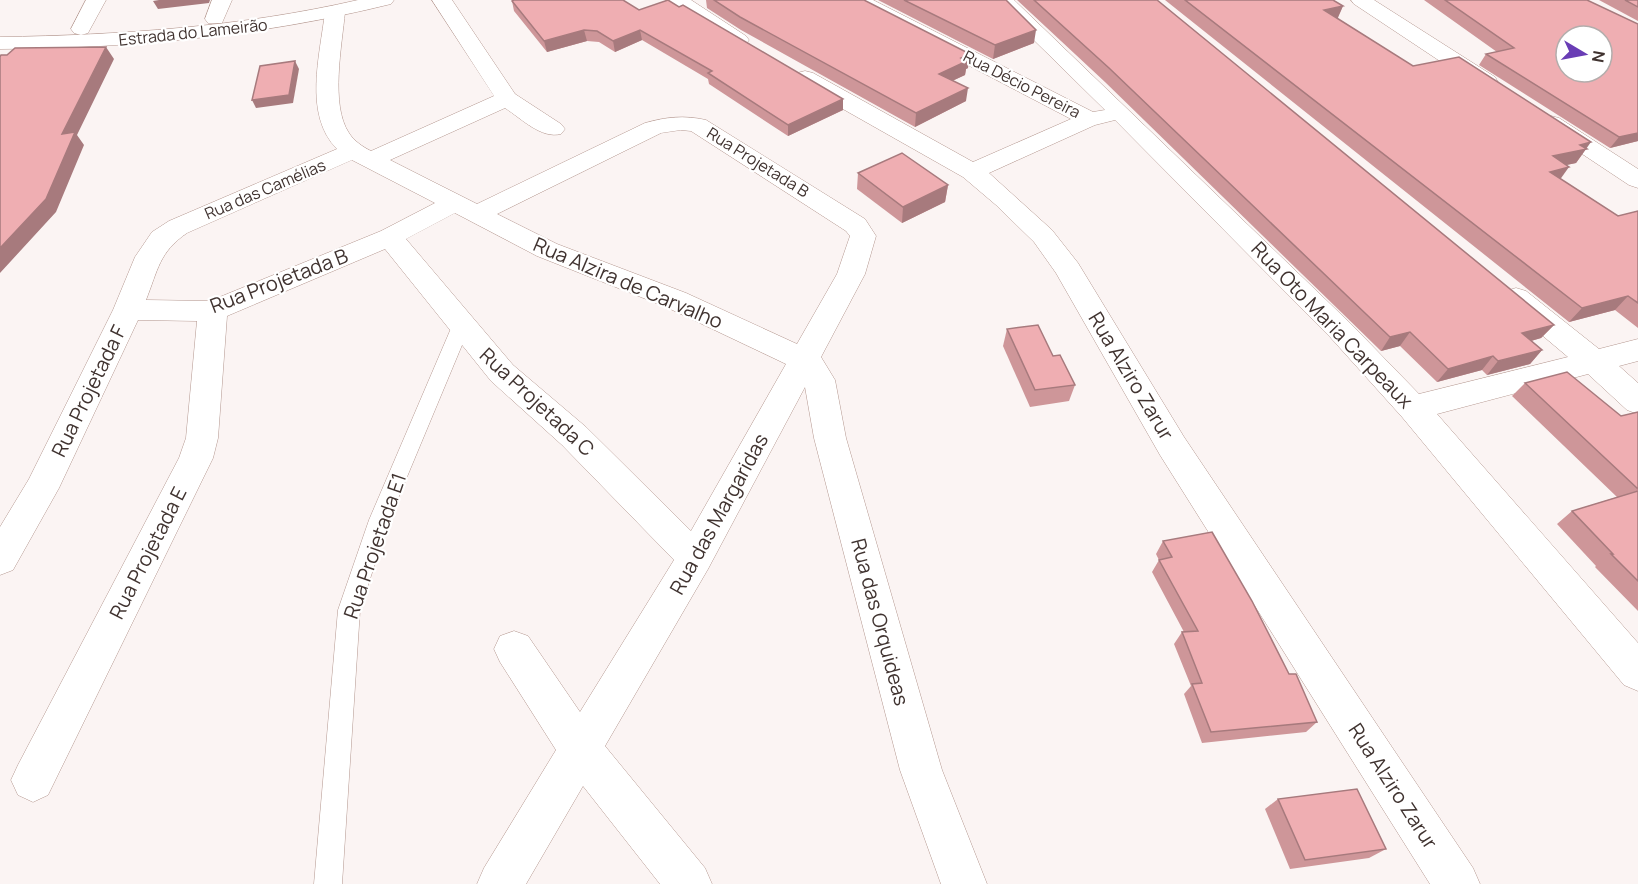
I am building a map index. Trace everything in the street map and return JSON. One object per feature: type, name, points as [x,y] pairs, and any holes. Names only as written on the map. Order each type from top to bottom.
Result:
[{"type":"street","points":[[81,29],[96,0]]},
{"type":"street","name":"Estrada do Lameirão","points":[[0,28],[81,29],[145,26],[219,10],[281,10],[384,0]]},
{"type":"street","points":[[441,0],[507,99],[553,129]]},
{"type":"street","points":[[677,0],[753,48]]},
{"type":"street","name":"Rua Décio Pereira","points":[[858,0],[1090,119]]},
{"type":"street","name":"Rua Oto Maria Carpeaux","points":[[1003,0],[1122,114],[1340,330],[1413,408],[1638,672]]},
{"type":"street","points":[[1360,0],[1505,84],[1386,0]]},
{"type":"street","points":[[333,6],[329,78],[330,110],[336,132],[362,155],[507,99]]},
{"type":"street","name":"Estrada do Lameirão","points":[[0,43],[144,40],[217,32],[333,6]]},
{"type":"street","name":"Rua Alziro Zarur","points":[[784,66],[972,172],[1005,199],[1042,236],[1068,269],[1172,446],[1457,884]]},
{"type":"street","points":[[1638,156],[1544,109],[1638,180]]},
{"type":"street","points":[[972,172],[1090,119],[1122,114]]},
{"type":"street","name":"Rua Projetada B","points":[[128,310],[213,311],[653,128],[686,122],[698,125],[856,225],[862,236],[851,274]]},
{"type":"street","name":"Rua Alzira de Carvalho","points":[[362,155],[547,250],[676,300],[804,360]]},
{"type":"street","name":"Rua das Camélias","points":[[178,227],[362,155]]},
{"type":"street","name":"Rua Projetada F","points":[[0,559],[42,488],[128,310],[149,257],[162,238],[178,227]]},
{"type":"street","name":"Rua Projetada C","points":[[390,237],[502,373],[574,436],[695,558]]},
{"type":"street","name":"Rua das Margaridas","points":[[500,884],[695,558],[851,274]]},
{"type":"street","points":[[1495,281],[1595,362],[1638,402]]},
{"type":"street","name":"Rua Projetada E","points":[[33,780],[196,458],[201,438],[213,311]]},
{"type":"street","points":[[1413,408],[1638,350]]},
{"type":"street","name":"Rua das Orquideas","points":[[804,360],[812,367],[819,380],[830,438],[921,770],[964,884]]},
{"type":"street","points":[[514,649],[581,750],[689,884]]},
{"type":"lane","name":"Rua Projetada E1","points":[[328,884],[350,610],[380,520],[461,326]]},
{"type":"building","points":[[623,0],[639,10],[668,0],[679,7],[683,5],[843,99],[788,125],[708,73],[712,71],[640,30],[613,41],[597,31],[584,30],[544,41],[512,1]]},
{"type":"building","points":[[714,0],[864,0],[970,54],[961,58],[967,61],[939,74],[968,88],[916,113],[740,17]]},
{"type":"building","points":[[904,0],[1006,0],[1036,30],[995,45]]},
{"type":"building","points":[[1034,0],[1157,0],[1554,325],[1522,333],[1542,350],[1498,361],[1493,356],[1448,369],[1410,332],[1390,337],[1109,68]]},
{"type":"building","points":[[1185,0],[1333,0],[1343,6],[1324,10],[1413,66],[1459,57],[1591,142],[1580,145],[1587,149],[1553,156],[1569,167],[1550,172],[1618,216],[1638,211],[1638,303],[1628,296],[1582,308]]},
{"type":"building","points":[[1445,0],[1587,0],[1638,24],[1638,133],[1619,137],[1486,54],[1514,48]]},
{"type":"building","points":[[1625,0],[1638,0],[1638,7]]},
{"type":"building","points":[[106,47],[62,134],[75,132],[46,199],[0,248],[1,55],[7,55],[15,48]]},
{"type":"building","points":[[295,61],[289,95],[252,100],[260,66]]},
{"type":"building","points":[[902,153],[948,185],[903,207],[858,173]]},
{"type":"building","points":[[1038,325],[1053,356],[1060,355],[1075,385],[1035,390],[1007,329]]},
{"type":"building","points":[[1567,372],[1621,416],[1638,412],[1638,489],[1525,383]]},
{"type":"building","points":[[1638,491],[1638,581],[1572,511]]},
{"type":"building","points":[[1212,532],[1252,601],[1289,674],[1296,674],[1317,722],[1211,732],[1192,684],[1202,683],[1182,632],[1198,631],[1159,560],[1172,557],[1163,541]]},
{"type":"building","points":[[1357,789],[1386,849],[1305,860],[1278,799]]}]
